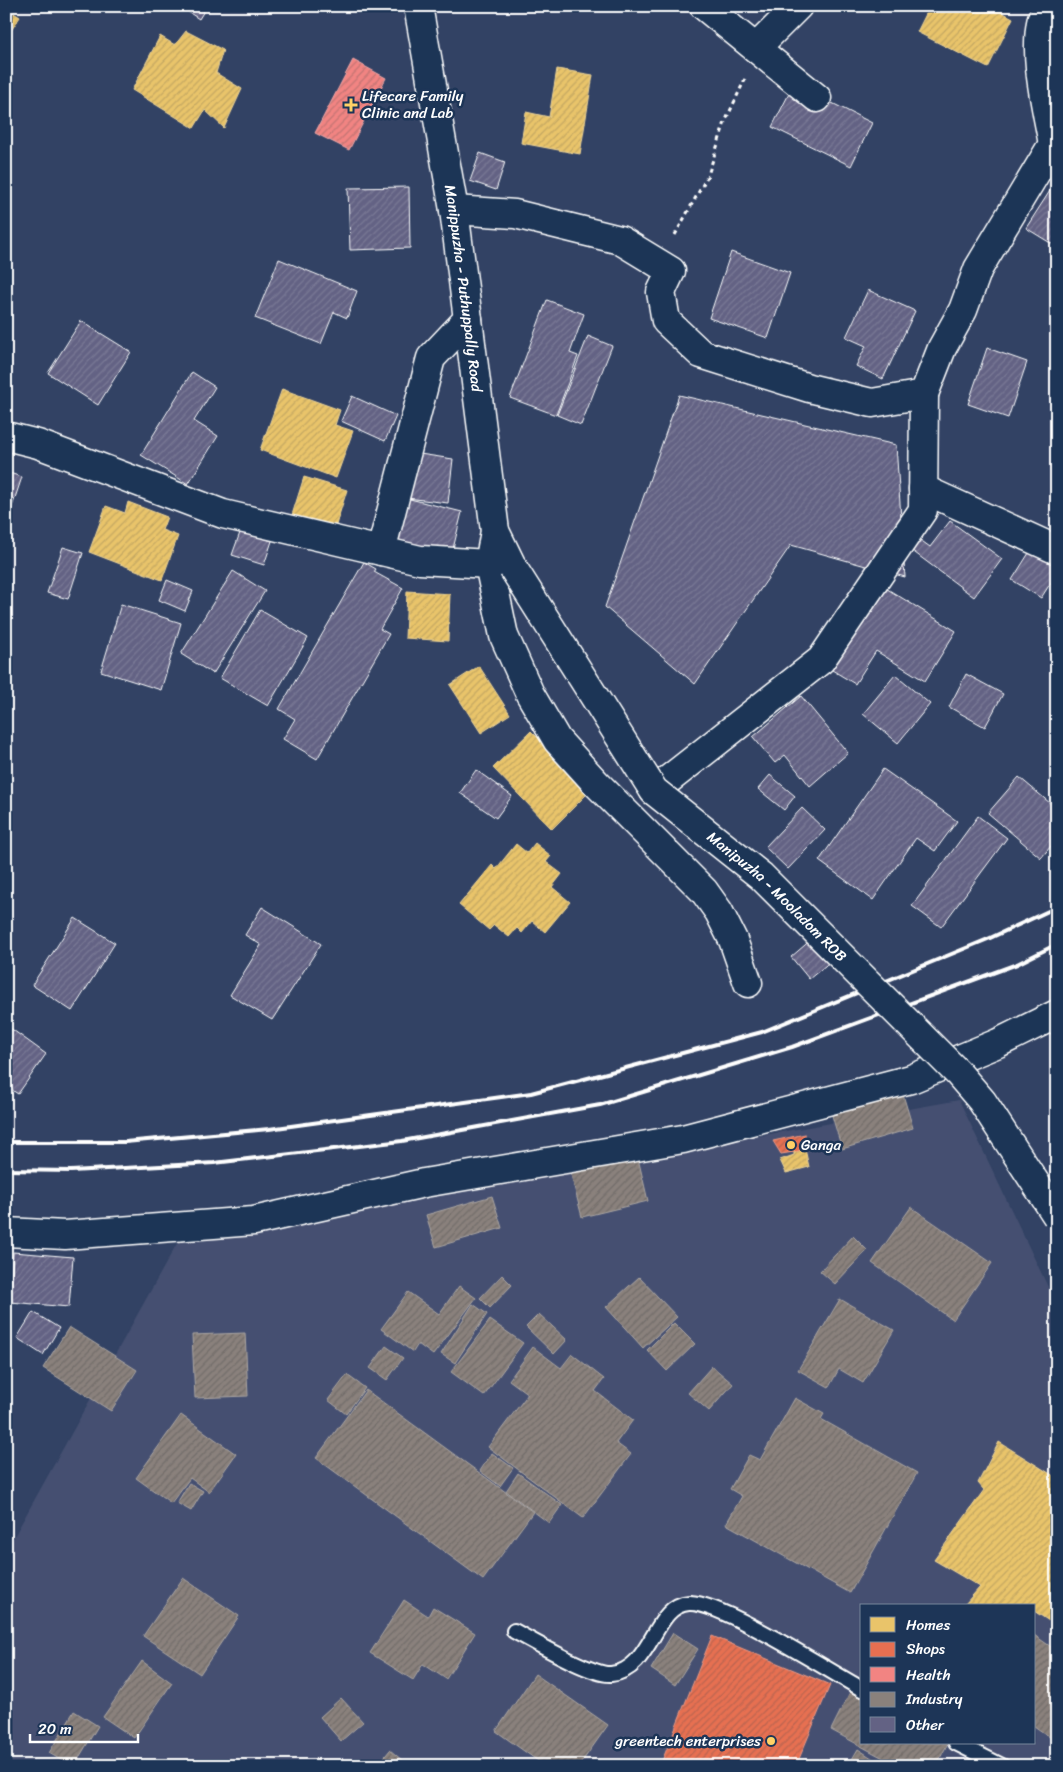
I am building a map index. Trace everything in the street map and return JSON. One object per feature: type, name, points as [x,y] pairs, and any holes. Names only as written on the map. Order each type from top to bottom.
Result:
[{"type":"street","name":"Manippuzha - Puthuppally Road","points":[[418,6],[454,210],[501,566]]},
{"type":"street","points":[[704,6],[817,98]]},
{"type":"street","points":[[759,52],[798,6]]},
{"type":"street","points":[[654,791],[821,660],[923,510],[924,394],[942,348],[962,310],[978,269],[1053,144],[1045,102],[1038,34],[1040,10]]},
{"type":"street","points":[[454,210],[515,214],[620,240],[671,271],[661,292],[666,321],[701,354],[809,388],[872,403],[924,394]]},
{"type":"street","points":[[381,551],[431,358],[468,319]]},
{"type":"street","points":[[6,436],[38,444],[223,514],[420,560],[501,566],[504,636],[530,694],[557,740],[635,824],[704,891],[719,912],[733,940],[748,983]]},
{"type":"street","points":[[924,489],[1057,550]]},
{"type":"street","name":"Manipuzha - Mooladom ROB","points":[[501,566],[654,791],[761,876],[958,1073],[982,1101],[1057,1216]]},
{"type":"street","points":[[6,1232],[65,1235],[254,1221],[424,1183],[683,1139],[910,1079],[998,1043],[1057,1014]]},
{"type":"lane","points":[[514,1630],[589,1669],[610,1674],[627,1669],[642,1657],[662,1622],[675,1606],[689,1603],[711,1607],[755,1629],[860,1689]]},
{"type":"lane","points":[[958,1744],[1002,1766]]},
{"type":"path","points":[[660,265],[708,176],[725,122],[759,52]]},
{"type":"shaded area","points":[[959,1100],[1057,1306],[1057,1766],[6,1766],[6,1551],[190,1220],[591,1166]]},
{"type":"building: Homes","points":[[930,6],[997,6],[996,9],[1013,18],[988,68],[917,32]]},
{"type":"building: Homes","points":[[6,8],[20,17],[8,35],[6,33]]},
{"type":"building: Homes","points":[[186,31],[223,50],[216,73],[242,89],[224,128],[205,110],[194,128],[132,90],[160,36],[175,45]]},
{"type":"building: Homes","points":[[557,69],[593,75],[580,154],[521,143],[526,112],[549,117]]},
{"type":"building: Homes","points":[[282,389],[340,410],[335,425],[353,431],[336,478],[260,450]]},
{"type":"building: Homes","points":[[304,477],[347,490],[335,528],[292,515]]},
{"type":"building: Homes","points":[[128,502],[167,517],[162,530],[178,536],[162,580],[89,552],[106,506],[125,513]]},
{"type":"building: Homes","points":[[407,591],[450,594],[448,641],[405,638]]},
{"type":"building: Homes","points":[[479,666],[510,714],[481,733],[450,685]]},
{"type":"building: Homes","points":[[531,731],[590,791],[552,829],[493,768]]},
{"type":"building: Homes","points":[[535,843],[551,856],[546,862],[562,874],[552,887],[570,902],[545,932],[532,921],[522,933],[517,928],[509,937],[494,925],[489,930],[459,905],[492,865],[496,869],[516,844],[527,853]]},
{"type":"building: Homes","points":[[805,1149],[809,1167],[786,1173],[780,1160],[794,1155],[794,1152]]},
{"type":"building: Homes","points":[[999,1442],[1057,1478],[1057,1608],[1049,1621],[1036,1612],[1036,1604],[965,1604],[980,1587],[934,1560],[984,1490],[978,1483]]},
{"type":"building: Shops","name":"Ganga","points":[[805,1134],[808,1148],[794,1152],[781,1154],[773,1141]]},
{"type":"building: Shops","points":[[712,1636],[830,1685],[796,1766],[660,1766]]},
{"type":"building: Health","name":"Lifecare Family Clinic and Lab","points":[[353,60],[386,78],[349,150],[315,133]]},
{"type":"building: Industry","points":[[901,1088],[913,1128],[842,1149],[830,1109]]},
{"type":"building: Industry","points":[[637,1154],[648,1201],[582,1217],[570,1171]]},
{"type":"building: Industry","points":[[492,1196],[502,1228],[436,1247],[426,1215]]},
{"type":"building: Industry","points":[[911,1207],[992,1263],[953,1320],[872,1263]]},
{"type":"building: Industry","points":[[853,1236],[867,1250],[835,1284],[820,1271]]},
{"type":"building: Industry","points":[[502,1275],[512,1285],[490,1308],[480,1298]]},
{"type":"building: Industry","points":[[639,1277],[677,1317],[643,1348],[606,1307]]},
{"type":"building: Industry","points":[[459,1286],[476,1298],[433,1355],[418,1344],[413,1352],[381,1329],[408,1292],[439,1314]]},
{"type":"building: Industry","points":[[840,1299],[894,1330],[863,1383],[839,1369],[829,1387],[798,1370]]},
{"type":"building: Industry","points":[[473,1304],[487,1314],[455,1363],[441,1354]]},
{"type":"building: Industry","points":[[539,1314],[567,1340],[554,1354],[526,1327]]},
{"type":"building: Industry","points":[[490,1320],[523,1343],[484,1396],[451,1372]]},
{"type":"building: Industry","points":[[674,1323],[695,1344],[667,1371],[647,1350]]},
{"type":"building: Industry","points":[[69,1327],[137,1370],[111,1411],[43,1368]]},
{"type":"building: Industry","points":[[245,1333],[248,1396],[195,1398],[192,1335]]},
{"type":"building: Industry","points":[[386,1346],[403,1358],[387,1380],[370,1368]]},
{"type":"building: Industry","points":[[533,1347],[561,1368],[572,1354],[604,1379],[595,1391],[633,1420],[616,1443],[631,1454],[583,1518],[488,1447],[528,1394],[509,1380]]},
{"type":"building: Industry","points":[[712,1366],[733,1384],[709,1411],[688,1393]]},
{"type":"building: Industry","points":[[347,1375],[365,1388],[346,1414],[328,1400]]},
{"type":"building: Industry","points":[[366,1390],[533,1512],[483,1580],[316,1458]]},
{"type":"building: Industry","points":[[795,1398],[824,1414],[821,1419],[917,1473],[850,1593],[726,1524],[742,1496],[730,1489],[749,1455],[760,1460]]},
{"type":"building: Industry","points":[[181,1415],[236,1454],[209,1492],[190,1478],[171,1503],[136,1478]]},
{"type":"building: Industry","points":[[492,1453],[513,1468],[500,1486],[480,1471]]},
{"type":"building: Industry","points":[[518,1473],[562,1505],[549,1523],[506,1491]]},
{"type":"building: Industry","points":[[189,1483],[203,1491],[191,1511],[177,1503]]},
{"type":"building: Industry","points":[[183,1578],[239,1616],[200,1674],[143,1636]]},
{"type":"building: Industry","points":[[404,1600],[428,1616],[433,1607],[475,1633],[446,1679],[423,1664],[413,1680],[370,1653]]},
{"type":"building: Industry","points":[[673,1633],[698,1649],[675,1685],[651,1669]]},
{"type":"building: Industry","points":[[1036,1636],[1057,1651],[1057,1742],[1036,1727]]},
{"type":"building: Industry","points":[[142,1661],[172,1683],[134,1738],[103,1717]]},
{"type":"building: Industry","points":[[535,1674],[608,1725],[579,1766],[545,1766],[496,1731]]},
{"type":"building: Industry","points":[[850,1692],[860,1697],[860,1744],[947,1744],[936,1766],[898,1766],[831,1730]]},
{"type":"building: Industry","points":[[341,1698],[363,1722],[341,1741],[320,1717]]},
{"type":"building: Industry","points":[[74,1711],[98,1726],[74,1766],[71,1766],[49,1753]]},
{"type":"building: Industry","points":[[858,1749],[884,1766],[848,1766]]},
{"type":"building: Industry","points":[[390,1750],[409,1766],[377,1766]]},
{"type":"building: Other","points":[[179,6],[207,6],[199,19]]},
{"type":"building: Other","points":[[1057,22],[1057,46],[1047,40]]},
{"type":"building: Other","points":[[794,84],[872,123],[851,166],[772,127]]},
{"type":"building: Other","points":[[480,153],[505,162],[496,190],[470,181]]},
{"type":"building: Other","points":[[1057,180],[1057,247],[1026,228]]},
{"type":"building: Other","points":[[409,187],[410,248],[350,250],[348,188]]},
{"type":"building: Other","points":[[731,252],[790,273],[768,338],[709,318]]},
{"type":"building: Other","points":[[279,259],[357,291],[347,318],[334,312],[321,344],[255,318]]},
{"type":"building: Other","points":[[868,290],[915,311],[883,379],[856,366],[866,346],[846,337]]},
{"type":"building: Other","points":[[547,300],[584,314],[570,353],[578,356],[556,415],[510,398]]},
{"type":"building: Other","points":[[81,321],[131,352],[98,405],[48,373]]},
{"type":"building: Other","points":[[588,336],[612,346],[581,425],[557,415]]},
{"type":"building: Other","points":[[987,348],[1027,362],[1008,418],[968,404]]},
{"type":"building: Other","points":[[192,372],[215,387],[194,421],[218,436],[188,484],[141,455]]},
{"type":"building: Other","points":[[679,395],[896,445],[905,577],[791,545],[695,684],[605,607]]},
{"type":"building: Other","points":[[352,396],[396,416],[385,441],[341,421]]},
{"type":"building: Other","points":[[413,453],[453,459],[448,503],[407,498]]},
{"type":"building: Other","points":[[6,472],[22,477],[6,525]]},
{"type":"building: Other","points":[[402,497],[462,512],[452,553],[392,539]]},
{"type":"building: Other","points":[[950,521],[1002,559],[974,597],[911,550],[919,539],[930,547]]},
{"type":"building: Other","points":[[241,530],[272,541],[264,565],[232,555]]},
{"type":"building: Other","points":[[1034,545],[1057,559],[1057,573],[1041,598],[1012,580]]},
{"type":"building: Other","points":[[63,547],[83,553],[68,599],[47,593]]},
{"type":"building: Other","points":[[364,562],[376,569],[374,572],[403,588],[380,629],[389,634],[317,759],[283,739],[295,719],[279,709]]},
{"type":"building: Other","points":[[233,571],[265,591],[213,674],[181,654]]},
{"type":"building: Other","points":[[167,580],[193,591],[185,611],[159,600]]},
{"type":"building: Other","points":[[884,587],[956,631],[925,681],[876,651],[855,684],[832,670]]},
{"type":"building: Other","points":[[121,604],[181,623],[161,690],[101,671]]},
{"type":"building: Other","points":[[260,610],[308,638],[268,706],[220,678]]},
{"type":"building: Other","points":[[966,674],[1003,694],[985,727],[949,707]]},
{"type":"building: Other","points":[[895,675],[930,704],[898,743],[863,714]]},
{"type":"building: Other","points":[[801,696],[848,753],[810,786],[785,755],[775,763],[753,737]]},
{"type":"building: Other","points":[[883,769],[957,821],[935,851],[916,838],[873,900],[819,861]]},
{"type":"building: Other","points":[[476,770],[512,796],[496,818],[460,793]]},
{"type":"building: Other","points":[[770,775],[795,796],[784,810],[758,789]]},
{"type":"building: Other","points":[[1019,777],[1057,809],[1057,839],[1041,858],[988,813]]},
{"type":"building: Other","points":[[802,808],[825,830],[788,869],[765,847]]},
{"type":"building: Other","points":[[978,816],[1007,838],[941,927],[912,906]]},
{"type":"building: Other","points":[[262,907],[321,944],[272,1020],[230,995],[261,945],[245,935]]},
{"type":"building: Other","points":[[75,918],[115,943],[72,1011],[32,985]]},
{"type":"building: Other","points":[[812,939],[831,961],[809,979],[791,957]]},
{"type":"building: Other","points":[[6,1025],[46,1054],[18,1094],[6,1086]]},
{"type":"building: Other","points":[[13,1252],[73,1257],[69,1307],[10,1302]]},
{"type":"building: Other","points":[[33,1312],[59,1328],[43,1355],[17,1338]]},
{"type":"railway","points":[[6,1142],[125,1142],[269,1129],[531,1093],[762,1032],[988,939],[1057,907]]},
{"type":"railway","points":[[6,1170],[71,1171],[214,1163],[402,1141],[600,1105],[792,1047],[1017,964],[1057,944]]},
{"type":"place","name":"Lifecare Family Clinic and Lab","points":[[351,105]]},
{"type":"place","name":"Ganga","points":[[791,1145]]},
{"type":"place","name":"greentech enterprises","points":[[771,1741]]}]
